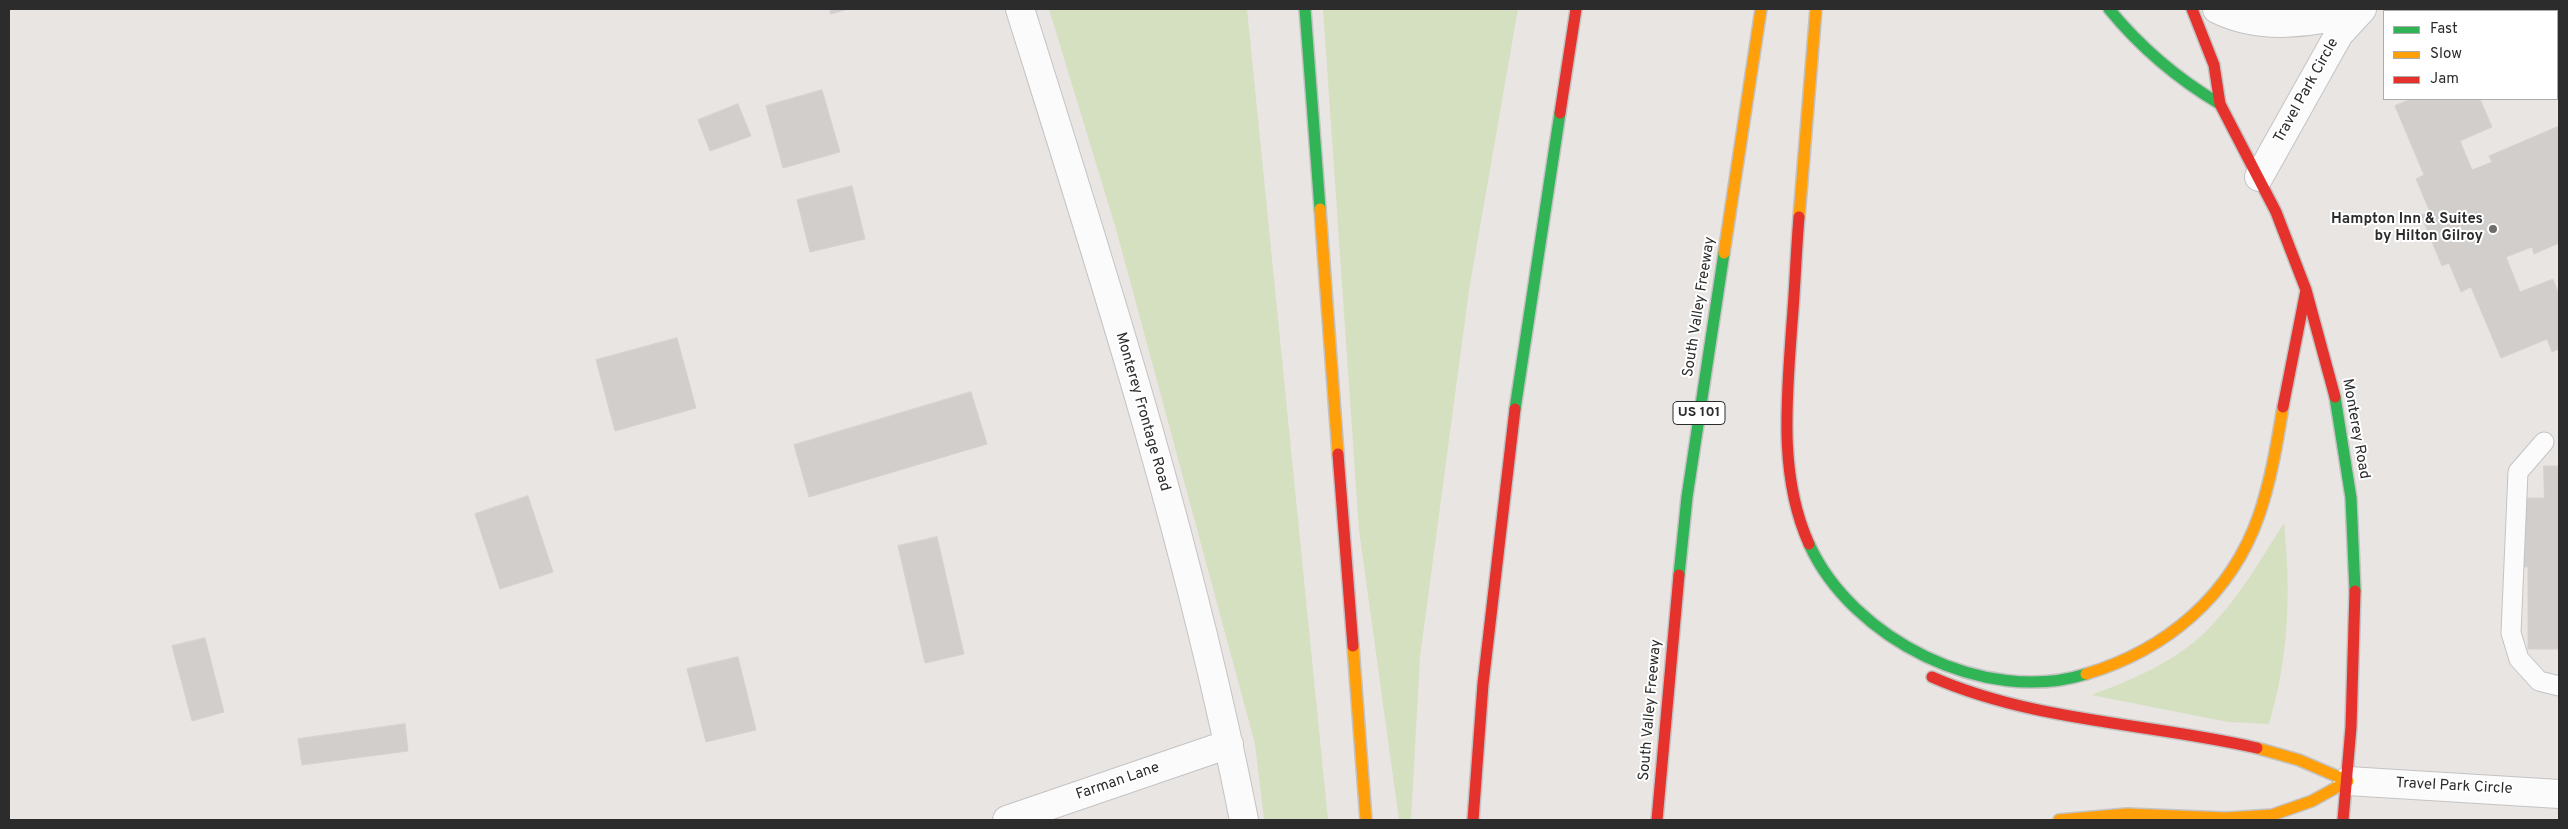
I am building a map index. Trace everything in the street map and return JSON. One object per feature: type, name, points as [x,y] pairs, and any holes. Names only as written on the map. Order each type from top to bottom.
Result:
[{"type":"main road","points":[[1305,9],[1366,820]]},
{"type":"main road","points":[[1473,820],[1483,684],[1510,440],[1576,9]]},
{"type":"main road","name":"South Valley Freeway","points":[[1657,820],[1669,670],[1687,497],[1761,9]]},
{"type":"main road","points":[[1816,9],[1797,237],[1788,395],[1788,456],[1796,510],[1804,534],[1827,576],[1852,607],[1898,654]]},
{"type":"main road","points":[[2109,9],[2153,59],[2187,85],[2220,104]]},
{"type":"main road","name":"Monterey Road","points":[[2192,9],[2214,65],[2220,104],[2276,212],[2306,290],[2338,410],[2345,452],[2354,536],[2355,626],[2348,781],[2343,820]]},
{"type":"main road","points":[[1852,607],[1884,634],[1926,656],[1970,673],[2021,682],[2044,682],[2094,672],[2143,652],[2163,639],[2198,611],[2224,582],[2252,534],[2270,478],[2306,290]]},
{"type":"main road","points":[[1918,669],[1940,681],[1991,700],[2052,713],[2247,746],[2319,767],[2348,781]]},
{"type":"main road","points":[[2060,820],[2113,814],[2222,818],[2271,815],[2298,808],[2326,795],[2348,781]]},
{"type":"street","name":"Monterey Frontage Road","points":[[1020,9],[1080,199],[1171,511],[1229,744],[1244,820]]},
{"type":"street","name":"Travel Park Circle","points":[[2217,9],[2240,18],[2286,23],[2317,19],[2357,9]]},
{"type":"street","name":"Travel Park Circle","points":[[2259,177],[2339,34],[2362,9]]},
{"type":"street","name":"Farman Lane","points":[[1007,820],[1229,744]]},
{"type":"street","name":"Travel Park Circle","points":[[2348,781],[2559,794]]},
{"type":"lane","points":[[2544,442],[2518,472],[2510,632],[2518,659],[2539,681],[2559,686]]},
{"type":"green space","points":[[1049,9],[1247,9],[1328,820],[1264,820],[1255,744],[1116,229]]},
{"type":"green space","points":[[1323,9],[1518,9],[1469,290],[1420,657],[1411,820],[1399,820],[1359,530]]},
{"type":"green space","points":[[2284,523],[2288,599],[2287,624],[2281,674],[2269,724],[2228,722],[2091,695],[2121,684],[2164,663],[2202,635],[2236,596]]},
{"type":"building","points":[[830,9],[848,9],[831,14]]},
{"type":"building","points":[[822,90],[840,152],[783,168],[766,106]]},
{"type":"building","name":"Hampton Inn & Suites by Hilton Gilroy","points":[[2409,100],[2480,100],[2492,127],[2460,141],[2472,170],[2492,162],[2489,156],[2559,126],[2559,243],[2534,254],[2532,247],[2506,257],[2520,292],[2553,279],[2559,295],[2559,349],[2552,352],[2547,339],[2501,358],[2471,287],[2461,292],[2449,263],[2442,266],[2421,215],[2430,212],[2416,179],[2424,175],[2395,106]]},
{"type":"building","points":[[738,104],[751,136],[710,151],[698,120]]},
{"type":"building","points":[[852,186],[865,239],[810,252],[797,200]]},
{"type":"building","points":[[677,338],[696,408],[615,431],[596,360]]},
{"type":"building","points":[[971,392],[987,444],[809,497],[794,445]]},
{"type":"building","points":[[2544,466],[2559,466],[2559,649],[2528,649],[2528,567],[2522,567],[2521,498],[2544,498]]},
{"type":"building","points":[[528,496],[553,572],[500,589],[475,514]]},
{"type":"building","points":[[937,537],[964,654],[925,663],[898,546]]},
{"type":"building","points":[[205,638],[224,712],[192,721],[172,646]]},
{"type":"building","points":[[738,657],[756,730],[706,742],[687,669]]},
{"type":"building","points":[[405,724],[408,751],[302,765],[298,739]]},
{"type":"traffic: fast","points":[[1305,9],[1320,209]]},
{"type":"traffic: fast","points":[[2109,9],[2134,37],[2174,73],[2220,104]]},
{"type":"traffic: fast","points":[[1515,409],[1560,113]]},
{"type":"traffic: fast","points":[[1679,575],[1687,497],[1724,253]]},
{"type":"traffic: fast","points":[[2335,397],[2351,498],[2355,591]]},
{"type":"traffic: fast","points":[[1809,544],[1829,578],[1856,609],[1889,635],[1926,657],[1965,672],[2006,681],[2047,681],[2086,674]]},
{"type":"traffic: slow","points":[[1724,253],[1761,9]]},
{"type":"traffic: slow","points":[[1799,217],[1816,9]]},
{"type":"traffic: slow","points":[[1320,209],[1338,454]]},
{"type":"traffic: slow","points":[[2086,674],[2115,664],[2169,635],[2213,595],[2231,571],[2247,544],[2259,515],[2267,488],[2283,407]]},
{"type":"traffic: slow","points":[[1353,646],[1366,820]]},
{"type":"traffic: slow","points":[[2257,748],[2299,760],[2348,781]]},
{"type":"traffic: slow","points":[[2059,820],[2127,814],[2226,818],[2272,815],[2312,801],[2348,781]]},
{"type":"traffic: jam","points":[[1560,113],[1576,9]]},
{"type":"traffic: jam","points":[[2192,9],[2214,65],[2220,104],[2276,212],[2306,290],[2335,397]]},
{"type":"traffic: jam","points":[[1799,217],[1788,379],[1787,435],[1793,491],[1799,518],[1809,544]]},
{"type":"traffic: jam","points":[[2283,407],[2306,290]]},
{"type":"traffic: jam","points":[[1473,820],[1483,684],[1515,409]]},
{"type":"traffic: jam","points":[[1338,454],[1353,646]]},
{"type":"traffic: jam","points":[[1657,820],[1679,575]]},
{"type":"traffic: jam","points":[[2343,820],[2351,727],[2355,591]]},
{"type":"traffic: jam","points":[[1932,677],[1971,692],[2051,713],[2257,748]]},
{"type":"place","name":"Hampton Inn & Suites by Hilton Gilroy","points":[[2493,229]]}]
